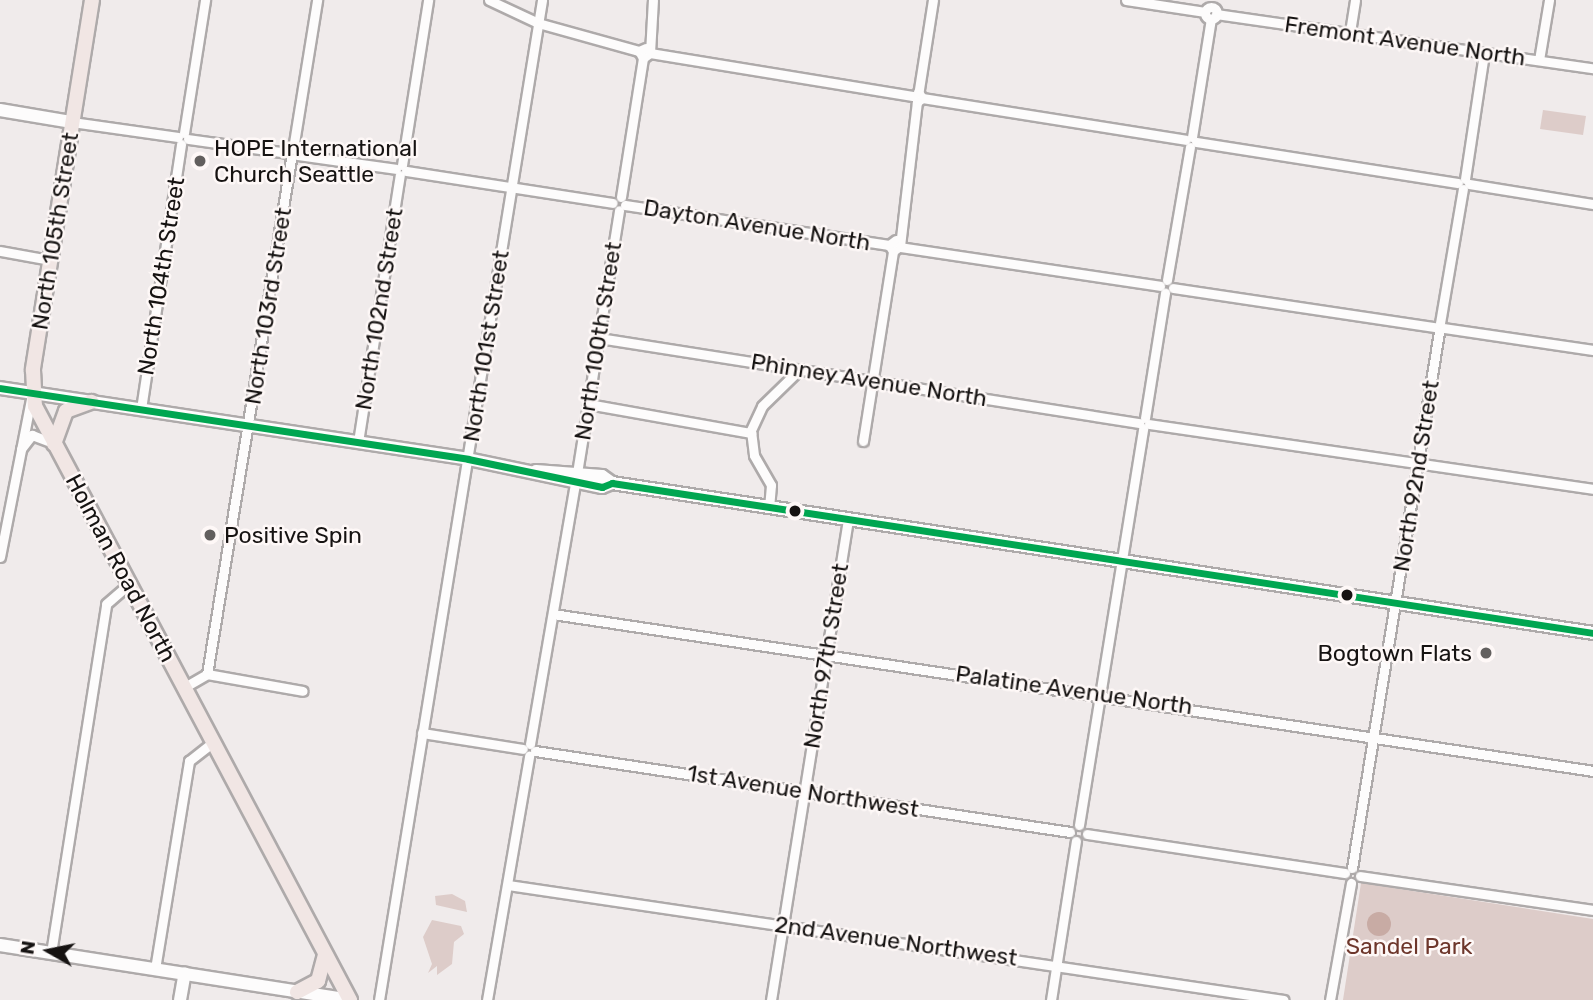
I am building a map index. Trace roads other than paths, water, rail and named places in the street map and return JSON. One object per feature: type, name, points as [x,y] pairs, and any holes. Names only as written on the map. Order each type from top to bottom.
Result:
[{"type":"main road","name":"North 105th Street","points":[[32,393],[50,260],[92,0]]},
{"type":"main road","name":"Dayton Avenue North","points":[[0,110],[72,122]]},
{"type":"main road","points":[[0,388],[1593,633]]},
{"type":"main road","name":"Holman Road North","points":[[32,393],[54,443],[350,1000]]},
{"type":"main road","points":[[54,443],[66,411],[91,401]]},
{"type":"main road","points":[[0,945],[350,1000]]},
{"type":"main road","points":[[297,992],[318,981],[326,955]]},
{"type":"main road","points":[[180,1000],[185,972]]},
{"type":"street","name":"North 104th Street","points":[[141,409],[205,0]]},
{"type":"street","name":"North 103rd Street","points":[[207,674],[250,426],[317,0]]},
{"type":"street","name":"North 102nd Street","points":[[358,442],[428,0]]},
{"type":"street","points":[[489,0],[538,23],[644,53],[1593,204]]},
{"type":"street","name":"North 101st Street","points":[[379,1000],[542,0]]},
{"type":"street","name":"North 100th Street","points":[[487,1000],[554,614],[653,0]]},
{"type":"street","points":[[863,441],[933,0]]},
{"type":"street","name":"Fremont Avenue North","points":[[1126,0],[1212,10],[1593,68]]},
{"type":"street","points":[[1350,33],[1355,0]]},
{"type":"street","points":[[1539,60],[1549,0]]},
{"type":"street","points":[[1051,1000],[1076,841],[1070,832],[1079,825],[1212,10]]},
{"type":"street","name":"North 92nd Street","points":[[1349,871],[1419,463],[1484,53]]},
{"type":"street","name":"Dayton Avenue North","points":[[72,122],[1593,350]]},
{"type":"street","points":[[0,251],[50,260]]},
{"type":"street","name":"Phinney Avenue North","points":[[599,338],[1144,423],[1593,489]]},
{"type":"street","points":[[769,508],[771,485],[754,455],[751,433],[762,406],[800,369]]},
{"type":"street","name":"North 105th Street","points":[[0,557],[2,529],[32,393]]},
{"type":"street","points":[[588,404],[751,433]]},
{"type":"street","name":"North 105th Street","points":[[17,461],[29,436],[54,443]]},
{"type":"street","name":"North 97th Street","points":[[771,1000],[848,519]]},
{"type":"street","points":[[51,953],[106,604],[129,584]]},
{"type":"street","name":"Palatine Avenue North","points":[[554,614],[1593,771]]},
{"type":"street","points":[[183,688],[207,674],[303,691]]},
{"type":"street","name":"1st Avenue Northwest","points":[[422,733],[1070,832]]},
{"type":"street","points":[[155,969],[189,761],[212,743]]},
{"type":"street","points":[[1079,825],[1087,834],[1349,871],[1360,876],[1593,910]]},
{"type":"street","points":[[1076,841],[1087,834]]},
{"type":"street","points":[[1330,1000],[1351,883],[1349,871]]},
{"type":"street","points":[[1351,883],[1360,876]]},
{"type":"street","name":"2nd Avenue Northwest","points":[[508,885],[1057,964],[1284,1000]]},
{"type":"place","name":"HOPE International Church Seattle","points":[[200,161]]},
{"type":"place","name":"Positive Spin","points":[[210,535]]},
{"type":"place","name":"Bogtown Flats","points":[[1486,653]]},
{"type":"park label","name":"Sandel Park","points":[[1409,946]]}]
